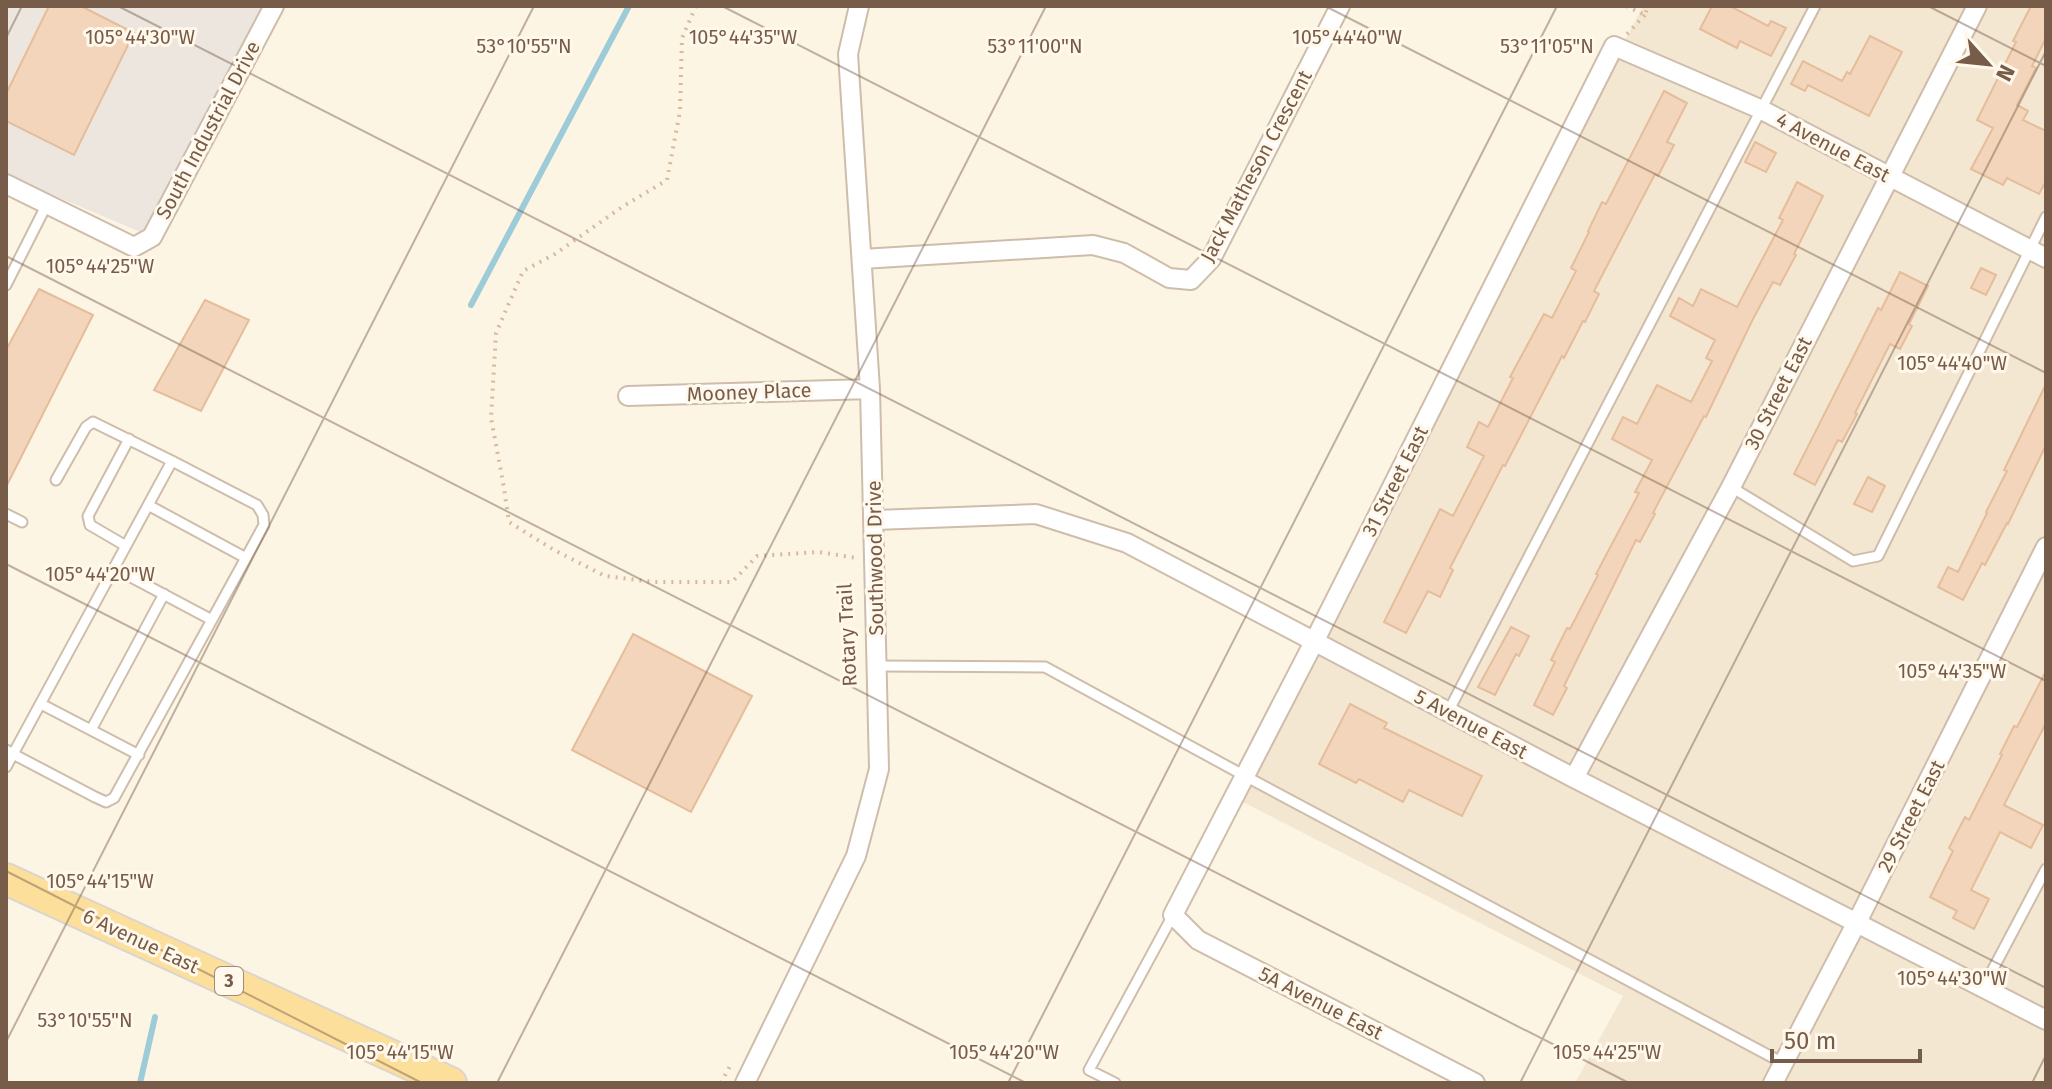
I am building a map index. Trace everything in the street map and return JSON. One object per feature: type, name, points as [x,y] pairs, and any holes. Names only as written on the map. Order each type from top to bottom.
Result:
[{"type":"main road","name":"6 Avenue East","points":[[6,879],[451,1083]]},
{"type":"street","name":"South Industrial Drive","points":[[6,184],[134,247],[152,237],[274,6]]},
{"type":"street","name":"Southwood Drive","points":[[745,1083],[856,856],[879,769],[870,389],[848,54],[859,6]]},
{"type":"street","name":"Jack Matheson Crescent","points":[[862,259],[1093,245],[1124,253],[1169,278],[1191,280],[1211,259],[1340,6]]},
{"type":"street","name":"30 Street East","points":[[1574,778],[1731,487],[1977,6]]},
{"type":"street","name":"4 Avenue East","points":[[1614,46],[1760,109],[2038,254]]},
{"type":"street","name":"31 Street East","points":[[1173,915],[1614,46]]},
{"type":"street","name":"Mooney Place","points":[[628,396],[870,389]]},
{"type":"street","name":"5 Avenue East","points":[[875,520],[1036,514],[1127,543],[1574,778],[2046,1020]]},
{"type":"street","name":"29 Street East","points":[[1773,1083],[2046,547]]},
{"type":"street","name":"5A Avenue East","points":[[1173,915],[1198,940],[1475,1083]]},
{"type":"lane","points":[[1448,712],[1815,6]]},
{"type":"lane","points":[[6,285],[47,204]]},
{"type":"lane","points":[[1731,487],[1853,561],[1878,556],[2038,254],[2046,217]]},
{"type":"lane","points":[[10,752],[106,802],[114,798],[264,525],[257,505],[93,422],[86,427],[56,480]]},
{"type":"lane","points":[[126,546],[90,525],[88,516],[129,439]]},
{"type":"lane","points":[[6,767],[10,752],[41,704],[172,461]]},
{"type":"lane","points":[[148,505],[246,558]]},
{"type":"lane","points":[[6,514],[22,522]]},
{"type":"lane","points":[[114,568],[212,620]]},
{"type":"lane","points":[[91,730],[164,594]]},
{"type":"lane","points":[[878,666],[1045,667],[1783,1063]]},
{"type":"lane","points":[[41,704],[139,755]]},
{"type":"lane","points":[[1983,988],[2046,869]]},
{"type":"lane","points":[[1115,1083],[1089,1070],[1173,915]]},
{"type":"path","name":"Rotary Trail","points":[[696,6],[682,38],[680,111],[667,180],[555,254],[523,271],[496,333],[491,418],[509,522],[605,576],[654,582],[732,582],[757,556],[818,552],[858,558]]},
{"type":"path","points":[[1626,6],[1645,15],[1648,6]]},
{"type":"path","points":[[721,1083],[736,1057]]},
{"type":"shaded area","points":[[6,6],[274,6],[152,237],[6,175]]},
{"type":"shaded area","points":[[1643,6],[2046,6],[2046,1083],[1575,1083],[1623,996],[1229,795]]},
{"type":"building","points":[[49,6],[81,6],[134,33],[74,155],[6,121],[6,94]]},
{"type":"building","points":[[1712,6],[1730,6],[1768,26],[1771,21],[1786,28],[1771,56],[1740,41],[1737,48],[1700,29]]},
{"type":"building","points":[[2031,6],[2046,6],[2046,38],[2032,66],[2036,68],[2017,105],[2028,111],[2023,120],[2046,131],[2046,181],[2039,194],[2007,178],[2003,185],[1971,169],[1993,128],[1977,120]]},
{"type":"building","points":[[1870,36],[1902,52],[1869,116],[1808,85],[1805,91],[1791,84],[1803,61],[1842,81],[1847,72],[1850,74]]},
{"type":"building","points":[[1664,91],[1687,103],[1667,142],[1674,145],[1658,176],[1655,174],[1594,291],[1599,294],[1585,322],[1564,358],[1562,356],[1503,465],[1450,568],[1453,570],[1440,597],[1428,591],[1406,633],[1384,622],[1440,509],[1453,516],[1484,456],[1467,447],[1479,422],[1488,427],[1513,378],[1510,377],[1544,314],[1552,318],[1576,271],[1571,268],[1602,202],[1606,204]]},
{"type":"building","points":[[1755,142],[1776,153],[1766,172],[1745,162]]},
{"type":"building","points":[[1797,182],[1823,196],[1796,255],[1780,285],[1773,282],[1655,514],[1640,542],[1636,540],[1564,686],[1567,688],[1553,715],[1534,705],[1555,662],[1551,660],[1598,575],[1652,460],[1612,439],[1623,417],[1637,424],[1657,385],[1691,402],[1712,361],[1706,358],[1715,340],[1670,316],[1679,298],[1693,306],[1701,289],[1737,307],[1783,220],[1779,218]]},
{"type":"building","points":[[1981,268],[1996,275],[1986,295],[1971,288]]},
{"type":"building","points":[[1900,272],[1928,286],[1900,349],[1890,344],[1857,414],[1842,442],[1838,440],[1815,485],[1794,474],[1878,308],[1881,310]]},
{"type":"building","points":[[39,289],[93,315],[6,487],[6,350]]},
{"type":"building","points":[[205,300],[249,320],[201,411],[154,390]]},
{"type":"building","points":[[2046,384],[2046,445],[2008,524],[1985,565],[1982,563],[1963,600],[1938,587],[1948,567],[1958,572]]},
{"type":"building","points":[[1868,477],[1885,486],[1872,512],[1854,504]]},
{"type":"building","points":[[1511,627],[1529,636],[1495,695],[1478,687]]},
{"type":"building","points":[[633,634],[752,696],[691,812],[572,750]]},
{"type":"building","points":[[2046,671],[2046,723],[2004,805],[2043,825],[2031,848],[2000,832],[1971,890],[1989,899],[1974,929],[1953,918],[1957,911],[1930,897],[1953,851],[1949,848],[1965,817],[1969,820],[2014,726],[2017,727]]},
{"type":"building","points":[[1350,704],[1387,723],[1384,728],[1482,776],[1462,816],[1409,790],[1403,802],[1359,779],[1356,783],[1319,764]]},
{"type":"waterway","points":[[471,305],[629,6]]},
{"type":"waterway","points":[[140,1083],[155,1017]]}]
